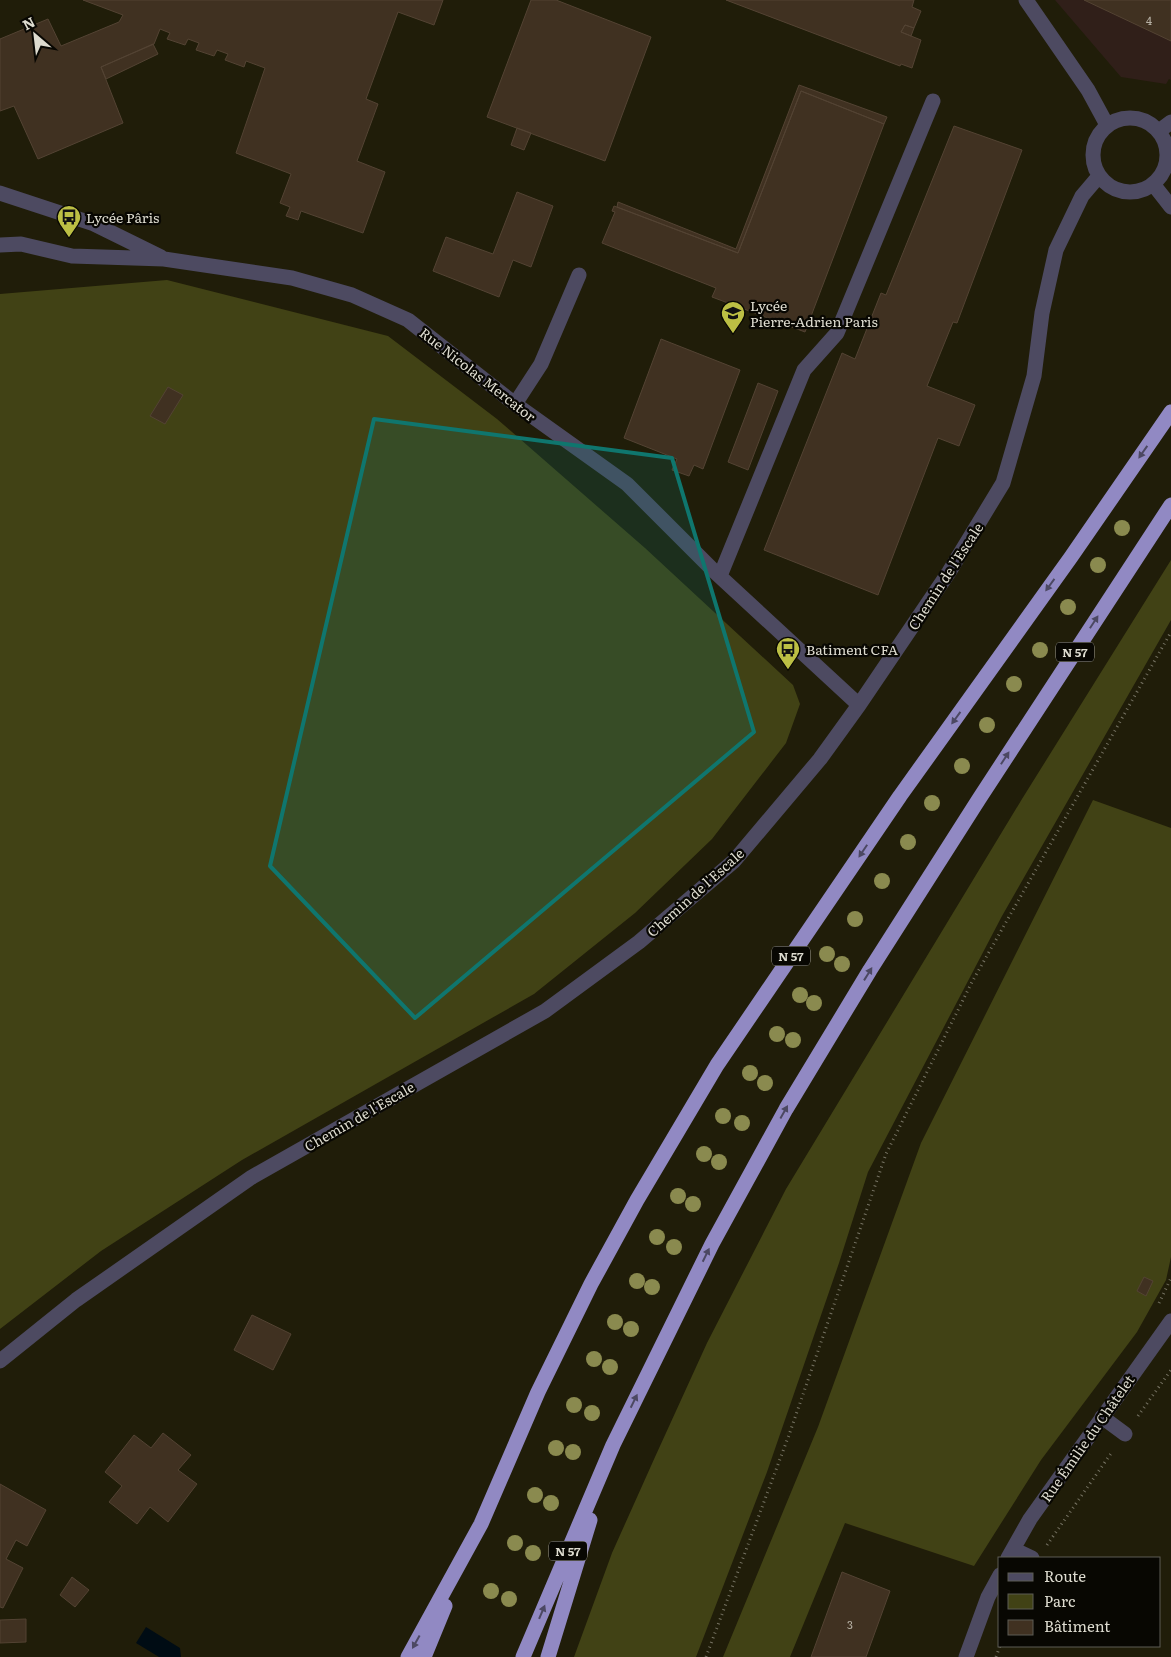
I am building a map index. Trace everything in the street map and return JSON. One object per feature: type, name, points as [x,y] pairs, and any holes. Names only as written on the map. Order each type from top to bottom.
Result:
[{"type":"highway","name":"N 57","points":[[424,1657],[538,1392],[591,1284],[637,1200],[718,1065],[900,796],[1065,565],[1171,412]]},
{"type":"highway","name":"N 57","points":[[523,1657],[613,1445],[712,1244],[786,1108],[870,970],[968,816],[1171,505]]},
{"type":"highway","points":[[548,1657],[613,1445]]},
{"type":"highway","points":[[408,1657],[474,1538]]},
{"type":"street","points":[[1026,0],[1088,90],[1108,125]]},
{"type":"street","points":[[720,576],[804,370],[837,332],[933,101]]},
{"type":"street","points":[[1140,119],[1150,123],[1159,131],[1165,141],[1168,153],[1163,170],[1153,184],[1142,190],[1130,192],[1118,190],[1107,185],[1099,176],[1092,154],[1094,143],[1099,133],[1108,125],[1117,120],[1140,119]]},
{"type":"street","points":[[1159,131],[1171,122]]},
{"type":"street","name":"Chemin de l'Escale","points":[[0,1361],[76,1300],[252,1177],[545,1011],[639,942],[734,861],[820,760],[950,572],[1003,483],[1034,376],[1042,313],[1056,250],[1082,196],[1099,176]]},
{"type":"street","points":[[1153,184],[1171,207]]},
{"type":"street","points":[[0,193],[94,224],[164,259]]},
{"type":"street","name":"Rue Nicolas Mercator","points":[[0,245],[21,244],[72,256],[164,259],[292,278],[352,295],[408,320],[515,404],[627,484],[720,576],[859,705]]},
{"type":"street","points":[[515,404],[540,364],[579,275]]},
{"type":"street","name":"Rue Émilie du Châtelet","points":[[1011,1553],[1030,1519],[1171,1321]]},
{"type":"street","points":[[1102,1417],[1125,1434]]},
{"type":"street","points":[[1011,1553],[1038,1554]]},
{"type":"street","points":[[966,1657],[988,1597],[998,1579]]},
{"type":"path","points":[[706,1657],[789,1435],[886,1154],[972,982],[1171,632]]},
{"type":"path","points":[[1038,1554],[1171,1370]]},
{"type":"highlighted area","points":[[374,419],[672,458],[754,732],[415,1018],[270,866]]},
{"type":"shaded area","points":[[1055,0],[1171,0],[1171,80],[1169,79],[1166,84],[1121,77]]},
{"type":"shaded area","points":[[146,1627],[180,1648],[181,1657],[159,1657],[136,1643]]},
{"type":"green space","points":[[167,280],[388,336],[497,419],[645,548],[793,685],[800,704],[786,743],[712,839],[635,913],[534,994],[242,1160],[101,1251],[0,1329],[0,294]]},
{"type":"green space","points":[[1171,560],[1171,620],[1002,916],[868,1172],[839,1263],[767,1472],[696,1657],[574,1657],[612,1553],[655,1457],[707,1343],[786,1189],[1022,799]]},
{"type":"green space","points":[[1093,800],[1171,828],[1171,1257],[1166,1280],[1137,1332],[1041,1460],[974,1566],[845,1523],[790,1657],[723,1657],[818,1427],[921,1143]]},
{"type":"building","points":[[83,0],[443,0],[434,25],[398,12],[366,99],[378,104],[357,161],[385,172],[363,233],[301,211],[298,220],[286,216],[290,207],[280,203],[291,174],[236,153],[265,68],[246,61],[244,67],[225,60],[228,54],[217,50],[214,56],[196,50],[199,43],[188,39],[185,45],[167,39],[170,33],[160,29],[154,44],[101,67],[123,123],[38,159],[14,106],[0,111],[0,39],[48,19],[61,46],[119,22],[123,15]]},
{"type":"building","points":[[531,0],[556,0],[651,37],[605,161],[487,117]]},
{"type":"building","points":[[726,0],[914,0],[912,7],[921,11],[914,28],[905,25],[901,32],[921,40],[912,68],[901,64],[900,66]]},
{"type":"building","points":[[1084,0],[1171,0],[1171,41]]},
{"type":"building","points":[[905,25],[914,28],[911,36],[901,32]]},
{"type":"building","points":[[153,44],[158,54],[106,79],[101,67]]},
{"type":"building","points":[[799,85],[887,117],[884,124],[801,91],[738,253],[617,207],[618,202],[736,249]]},
{"type":"building","points":[[801,91],[884,124],[805,332],[712,297],[716,288],[602,243],[615,212],[612,211],[614,206],[738,253]]},
{"type":"building","points":[[954,126],[1022,150],[957,323],[953,322],[927,386],[975,405],[959,446],[938,438],[878,595],[764,550],[842,353],[855,359],[881,293],[886,295]]},
{"type":"building","points":[[517,128],[531,133],[524,150],[511,145]]},
{"type":"building","points":[[517,192],[553,206],[531,267],[513,260],[499,297],[433,271],[446,237],[493,254]]},
{"type":"building","points":[[661,339],[740,370],[703,469],[694,465],[689,476],[672,470],[677,459],[624,438]]},
{"type":"building","points":[[758,383],[778,391],[748,470],[728,462]]},
{"type":"building","points":[[168,387],[183,395],[165,424],[150,416]]},
{"type":"building","points":[[1144,1277],[1153,1281],[1146,1296],[1137,1291]]},
{"type":"building","points":[[252,1315],[291,1334],[273,1370],[234,1350]]},
{"type":"building","points":[[163,1433],[191,1455],[178,1470],[197,1484],[168,1522],[150,1507],[137,1524],[109,1502],[122,1486],[105,1472],[134,1435],[151,1448]]},
{"type":"building","points":[[0,1484],[46,1510],[27,1546],[16,1540],[6,1559],[23,1568],[3,1608],[0,1607]]},
{"type":"building","points":[[842,1572],[890,1591],[866,1657],[811,1657]]},
{"type":"building","points":[[72,1577],[89,1590],[75,1607],[60,1595]]},
{"type":"building","points":[[26,1619],[26,1642],[0,1643],[0,1620]]},
{"type":"place","name":"Lycée Pâris","points":[[69,238]]},
{"type":"place","name":"Lycée Pierre-Adrien Paris","points":[[733,334]]},
{"type":"place","name":"Batiment CFA","points":[[788,670]]}]
